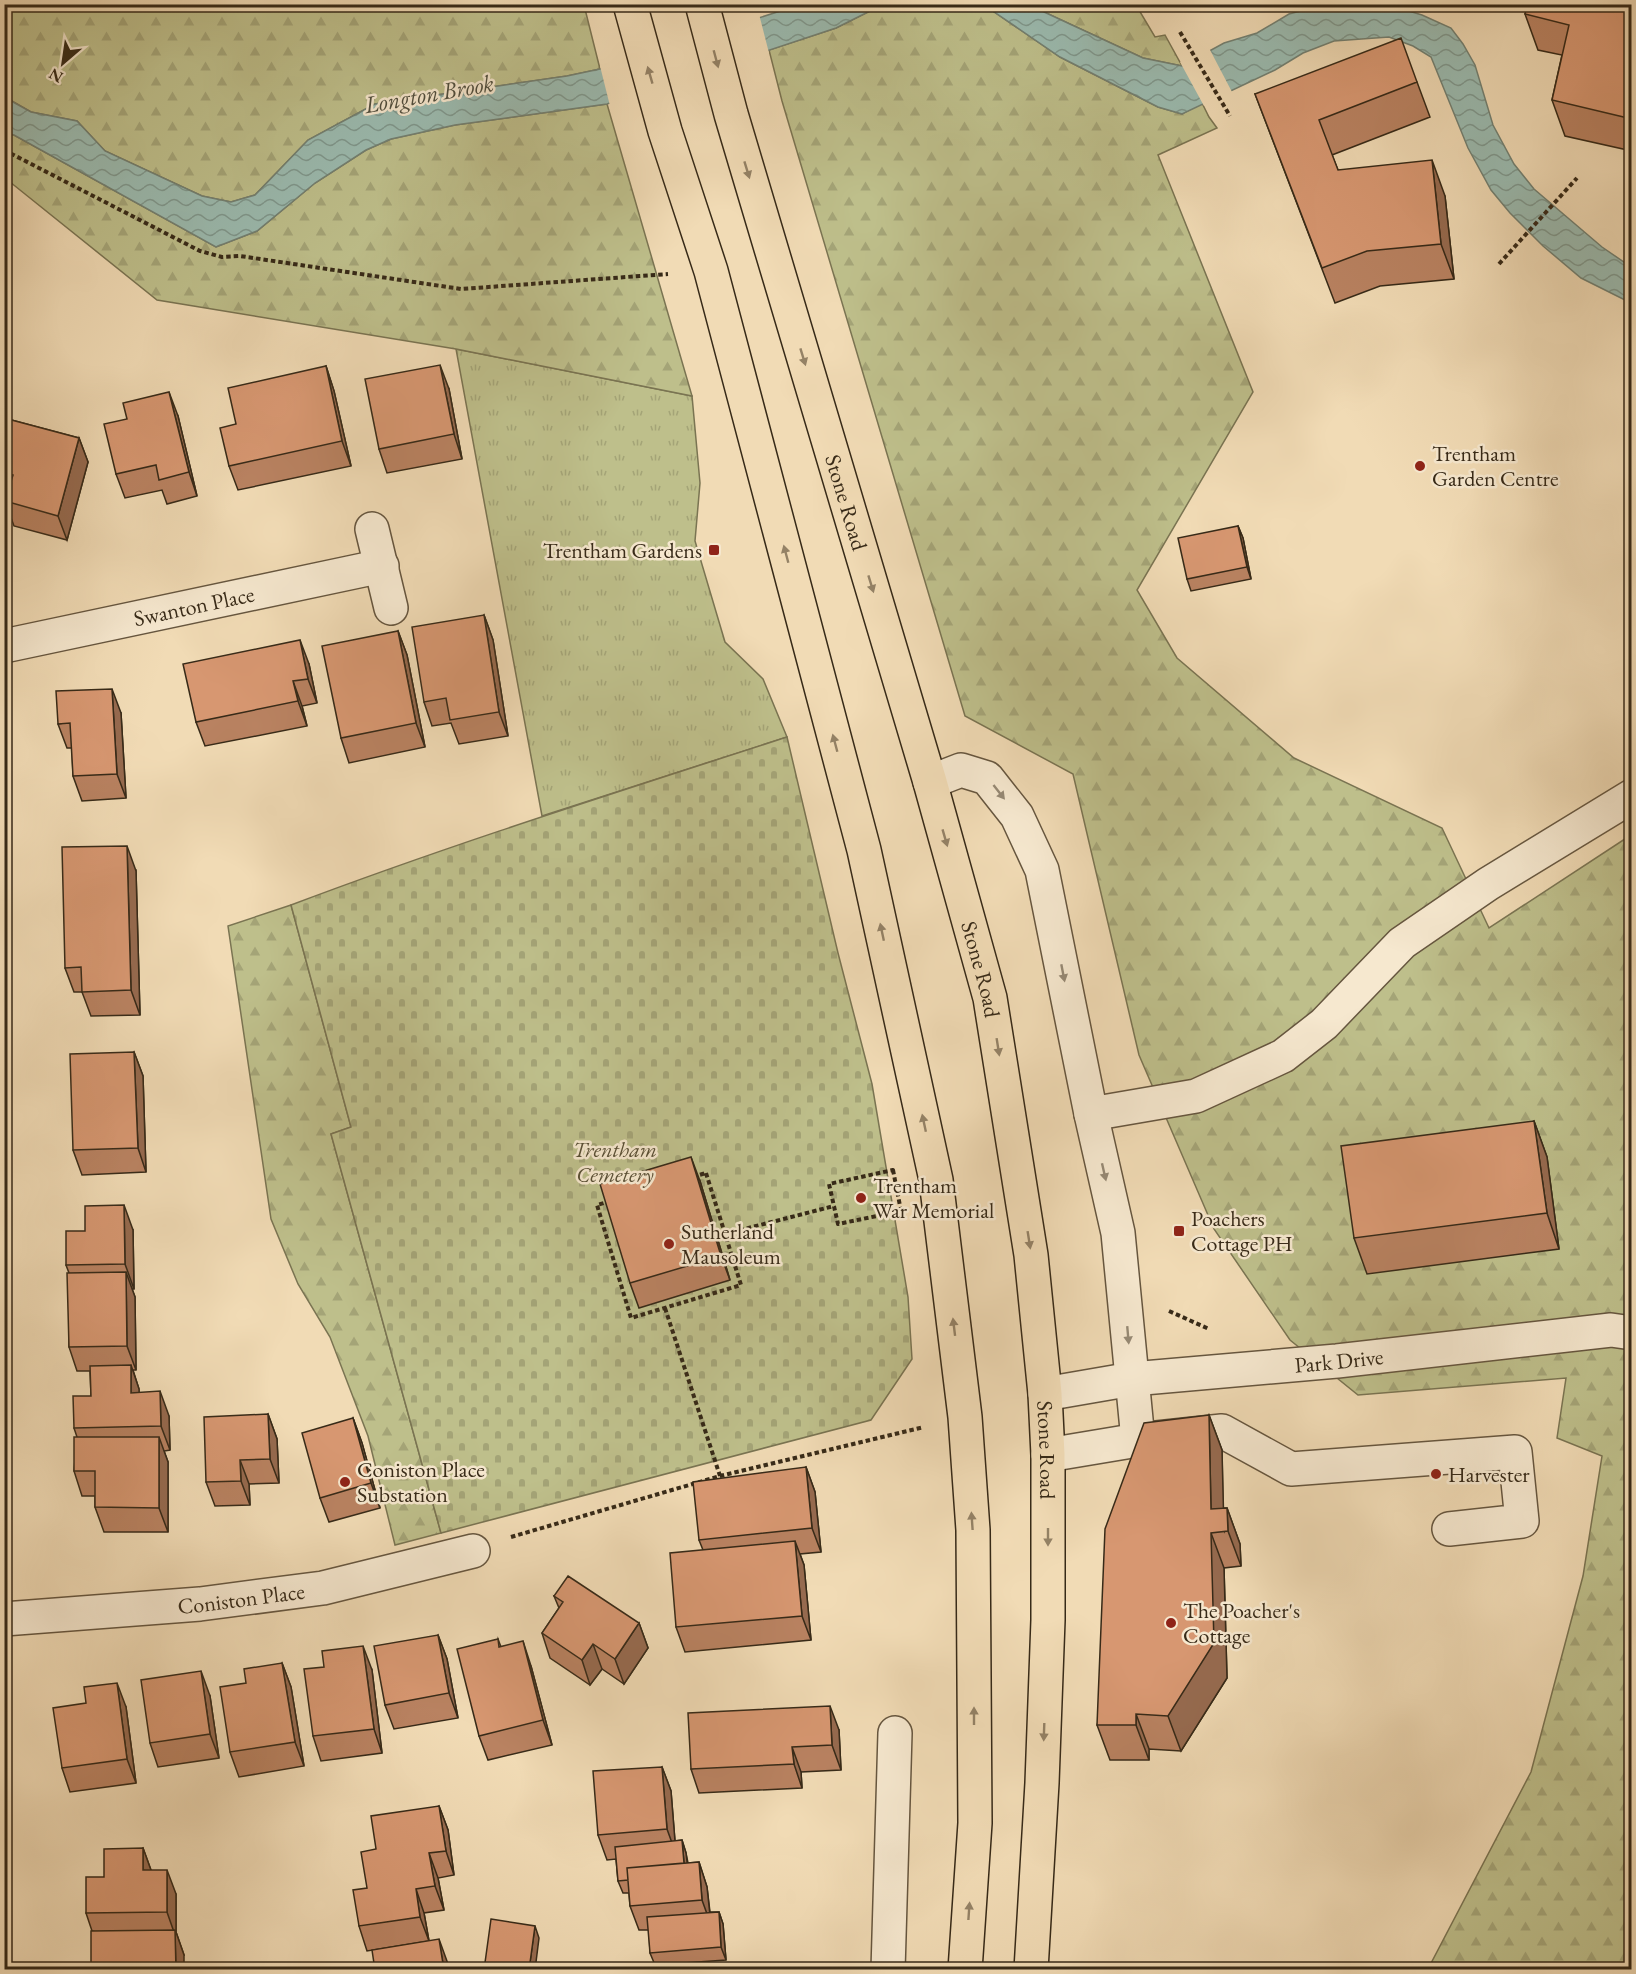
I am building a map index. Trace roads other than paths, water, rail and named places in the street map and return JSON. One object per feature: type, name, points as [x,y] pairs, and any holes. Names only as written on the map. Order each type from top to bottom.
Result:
[{"type":"highway","points":[[630,4],[666,131],[711,271],[869,873],[936,1180],[965,1418],[973,1530],[975,1822],[965,1970]]},
{"type":"highway","name":"Stone Road","points":[[702,4],[731,114],[930,782],[990,998],[1031,1255],[1046,1394],[1047,1620],[1043,1771],[1031,1970]]},
{"type":"street","points":[[372,528],[391,608]]},
{"type":"street","name":"Swanton Place","points":[[4,646],[382,566]]},
{"type":"street","points":[[930,782],[962,770],[987,778],[1017,816],[1042,870],[1091,1114],[1118,1233],[1138,1440]]},
{"type":"street","points":[[1091,1114],[1196,1096],[1283,1056],[1324,1024],[1402,943],[1488,884],[1632,796]]},
{"type":"street","name":"Park Drive","points":[[1046,1394],[1132,1379],[1337,1361],[1611,1330],[1632,1333]]},
{"type":"street","points":[[1048,1455],[1138,1440],[1222,1431],[1291,1469],[1515,1452],[1522,1521],[1449,1529]]},
{"type":"street","name":"Coniston Place","points":[[4,1619],[200,1604],[323,1588],[473,1551]]},
{"type":"street","points":[[888,1970],[895,1733]]},
{"type":"water","points":[[799,5],[882,5],[836,28],[607,104],[455,125],[391,139],[366,150],[315,183],[257,231],[216,247],[14,135],[5,133],[4,97],[31,112],[77,121],[105,151],[202,196],[231,202],[255,195],[308,140],[375,104],[567,76],[600,69]]},
{"type":"water","points":[[984,5],[1029,5],[1143,58],[1182,66],[1224,43],[1257,33],[1289,14],[1323,5],[1389,5],[1422,15],[1451,28],[1475,65],[1493,125],[1514,164],[1534,189],[1602,247],[1631,267],[1631,303],[1581,278],[1543,246],[1510,213],[1491,190],[1468,148],[1431,57],[1413,46],[1389,37],[1334,41],[1303,53],[1275,70],[1182,114],[1158,107],[1060,57]]},
{"type":"place","name":"Trentham Garden Centre","points":[[1420,466]]},
{"type":"place","name":"Trentham Gardens","points":[[714,550]]},
{"type":"place","name":"Trentham War Memorial","points":[[861,1198]]},
{"type":"place","name":"Poachers Cottage PH","points":[[1179,1231]]},
{"type":"place","name":"Sutherland Mausoleum","points":[[669,1244]]},
{"type":"place","name":"Harvester","points":[[1436,1474]]},
{"type":"place","name":"Coniston Place Substation","points":[[345,1482]]},
{"type":"place","name":"The Poacher's Cottage","points":[[1171,1623]]},
{"type":"water label","name":"Longton Brook","points":[[429,94]]},
{"type":"park label","name":"Trentham Cemetery","points":[[615,1162]]}]
